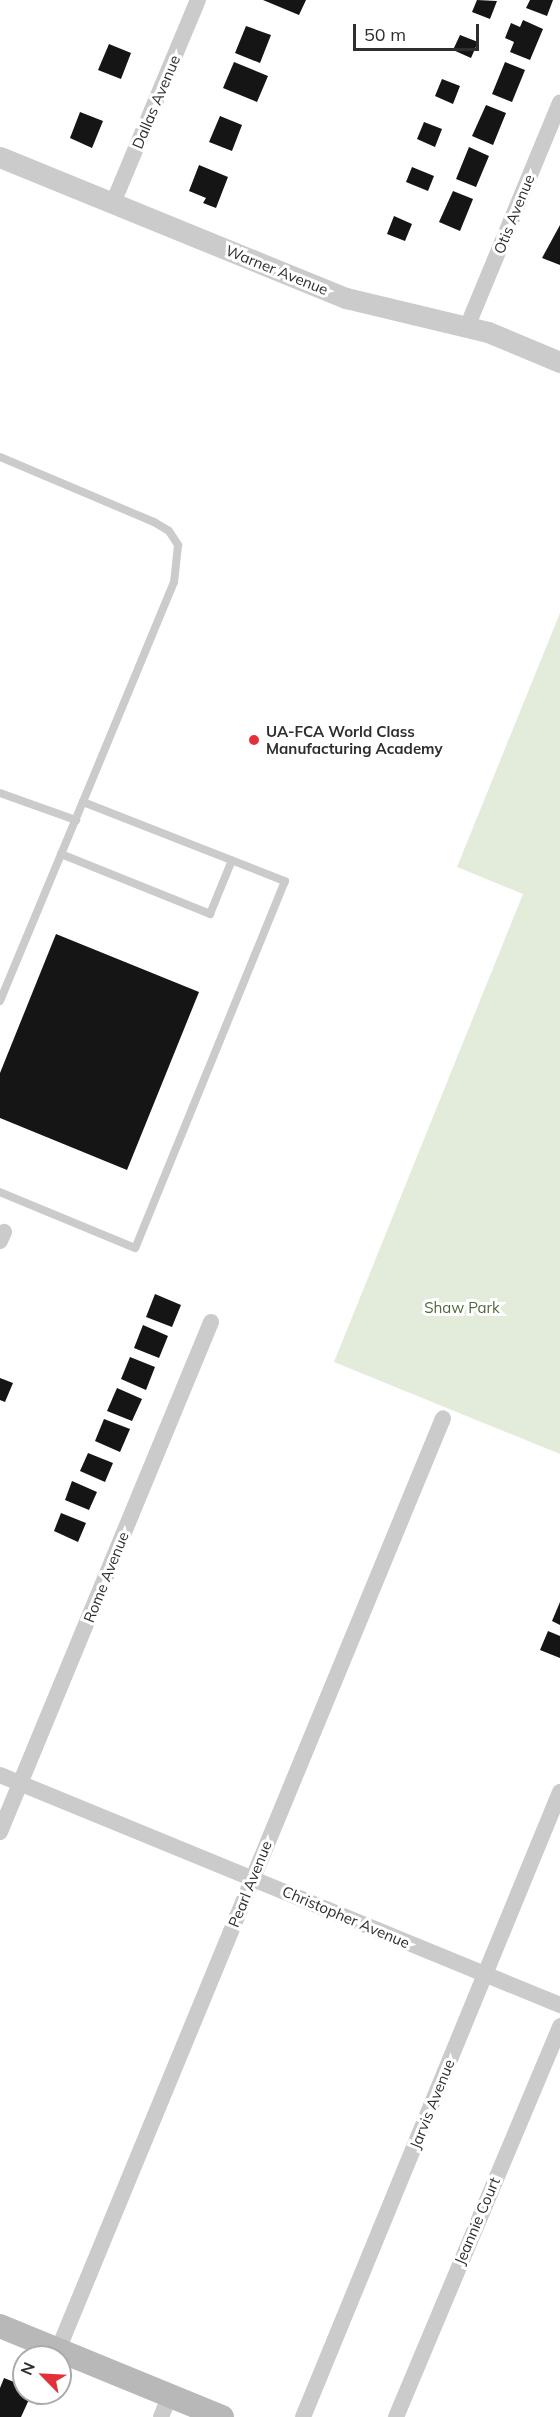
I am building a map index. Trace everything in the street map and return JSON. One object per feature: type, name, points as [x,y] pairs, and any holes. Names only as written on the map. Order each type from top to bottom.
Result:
[{"type":"main road","points":[[0,2326],[46,2345]]},
{"type":"main road","points":[[72,2357],[165,2406],[222,2417]]},
{"type":"street","name":"Dallas Avenue","points":[[113,203],[198,0]]},
{"type":"street","name":"Otis Avenue","points":[[467,327],[560,102]]},
{"type":"street","name":"Warner Avenue","points":[[0,157],[346,298],[467,327],[560,362]]},
{"type":"street","name":"Rome Avenue","points":[[0,1832],[211,1322]]},
{"type":"street","name":"Pearl Avenue","points":[[60,2345],[443,1418]]},
{"type":"street","name":"Christopher Avenue","points":[[0,1775],[560,2005]]},
{"type":"street","name":"Jarvis Avenue","points":[[303,2417],[560,1792]]},
{"type":"street","name":"Jeannie Court","points":[[396,2417],[560,2026]]},
{"type":"lane","points":[[0,458],[154,522],[169,531],[178,545],[174,582],[0,1001]]},
{"type":"lane","points":[[0,793],[76,820]]},
{"type":"lane","points":[[0,1192],[135,1248],[285,881],[83,802]]},
{"type":"lane","points":[[61,854],[210,914],[232,861]]},
{"type":"green space","name":"Shaw Park","points":[[560,613],[560,1454],[334,1362],[523,894],[457,867]]},
{"type":"building","points":[[263,0],[306,0],[299,15]]},
{"type":"building","points":[[477,0],[497,1],[490,19],[472,12]]},
{"type":"building","points":[[530,0],[553,0],[547,16],[526,8]]},
{"type":"building","points":[[523,20],[543,29],[530,60],[510,52],[514,42],[505,38],[511,23],[520,27]]},
{"type":"building","points":[[246,26],[271,35],[260,63],[235,53]]},
{"type":"building","points":[[460,35],[478,42],[471,58],[453,50]]},
{"type":"building","points":[[109,44],[131,53],[121,79],[98,70]]},
{"type":"building","points":[[234,62],[268,76],[257,102],[223,88]]},
{"type":"building","points":[[505,62],[525,70],[512,102],[492,94]]},
{"type":"building","points":[[442,79],[460,86],[453,104],[435,96]]},
{"type":"building","points":[[486,105],[506,113],[493,145],[472,136]]},
{"type":"building","points":[[80,112],[103,121],[92,148],[70,138]]},
{"type":"building","points":[[220,116],[242,125],[232,151],[209,142]]},
{"type":"building","points":[[424,122],[442,129],[435,147],[417,139]]},
{"type":"building","points":[[469,147],[489,156],[476,187],[456,179]]},
{"type":"building","points":[[199,165],[228,177],[216,208],[203,203],[206,198],[189,191]]},
{"type":"building","points":[[412,167],[434,176],[428,191],[406,182]]},
{"type":"building","points":[[453,191],[473,199],[460,231],[439,222]]},
{"type":"building","points":[[394,216],[412,224],[405,241],[387,234]]},
{"type":"building","points":[[560,225],[560,265],[542,258]]},
{"type":"building","points":[[56,934],[199,992],[127,1170],[0,1118],[0,1073]]},
{"type":"building","points":[[155,1294],[181,1305],[172,1327],[146,1317]]},
{"type":"building","points":[[143,1325],[168,1336],[159,1358],[134,1348]]},
{"type":"building","points":[[130,1357],[155,1367],[146,1390],[121,1379]]},
{"type":"building","points":[[0,1378],[13,1383],[5,1402],[0,1400]]},
{"type":"building","points":[[117,1388],[142,1399],[132,1421],[107,1411]]},
{"type":"building","points":[[104,1419],[130,1429],[120,1452],[95,1441]]},
{"type":"building","points":[[88,1453],[113,1463],[105,1482],[80,1471]]},
{"type":"building","points":[[72,1481],[97,1492],[89,1510],[65,1500]]},
{"type":"building","points":[[61,1513],[86,1523],[78,1542],[54,1531]]},
{"type":"building","points":[[560,1602],[560,1625],[552,1621]]},
{"type":"building","points":[[548,1631],[560,1636],[560,1658],[540,1650]]},
{"type":"building","points":[[4,2378],[12,2381],[12,2405],[26,2405],[21,2417],[0,2417],[0,2388]]},
{"type":"place","name":"UA-FCA World Class Manufacturing Academy","points":[[254,740]]}]
